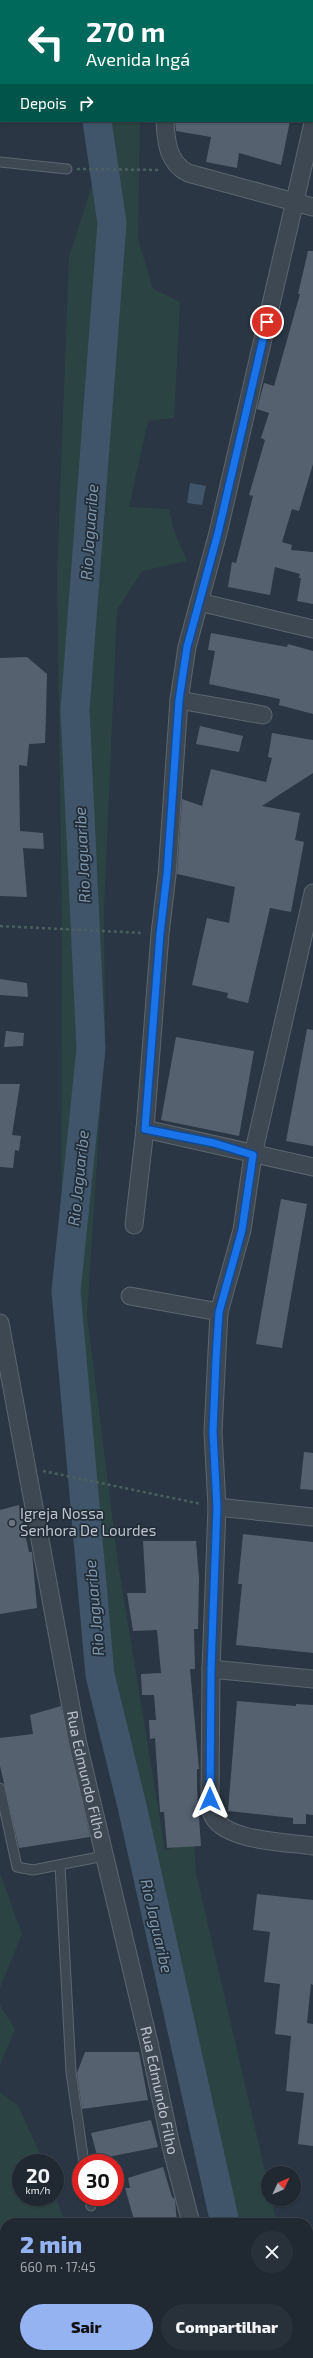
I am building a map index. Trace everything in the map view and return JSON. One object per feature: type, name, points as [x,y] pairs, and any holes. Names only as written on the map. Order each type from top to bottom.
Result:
[{"type":"street","points":[[165,122],[168,146],[174,163],[188,173],[313,207]]},
{"type":"street","points":[[134,1225],[145,1129],[160,934],[167,874],[179,700],[187,647],[218,533],[313,123]]},
{"type":"street","points":[[199,602],[313,629]]},
{"type":"street","points":[[179,700],[263,715]]},
{"type":"street","points":[[313,893],[253,1155],[242,1230],[219,1312],[213,1432],[217,1507],[211,1669],[210,1799],[212,1814],[222,1827],[238,1834],[313,1846]]},
{"type":"street","points":[[145,1129],[214,1143],[253,1155],[313,1167]]},
{"type":"street","points":[[130,1296],[219,1312]]},
{"type":"street","name":"Rua Edmundo Filho","points":[[0,1323],[76,1732],[149,2043],[171,2146],[190,2218]]},
{"type":"street","points":[[217,1507],[313,1517]]},
{"type":"street","points":[[211,1669],[313,1679]]},
{"type":"lane","points":[[0,162],[67,169]]},
{"type":"lane","points":[[0,1788],[17,1867],[33,1870],[104,1856]]},
{"type":"lane","points":[[60,1865],[71,2072],[83,2154]]},
{"type":"path","points":[[67,169],[144,170]]},
{"type":"path","points":[[0,926],[160,934]]},
{"type":"path","points":[[52,1473],[217,1507]]},
{"type":"green space","points":[[87,122],[140,122],[138,239],[153,289],[180,302],[174,418],[148,421],[129,507],[169,509],[174,531],[187,561],[142,571],[117,610],[104,909],[105,1038],[87,1315],[118,1563],[165,1850],[194,1843],[196,1873],[264,2166],[261,2166],[261,2206],[273,2206],[276,2218],[218,2218],[88,1641],[61,1387],[62,920],[57,575],[69,257],[96,173]]},
{"type":"green space","points":[[0,1873],[22,1934],[0,1988]]},
{"type":"green space","points":[[0,2005],[15,2029],[0,2065]]},
{"type":"green space","points":[[0,2093],[18,2105],[40,2154],[12,2154],[12,2206],[59,2206],[64,2218],[0,2218]]},
{"type":"water","points":[[190,483],[206,486],[202,505],[187,503]]},
{"type":"building","points":[[175,122],[290,122],[281,165],[239,153],[237,168],[206,162],[211,137],[176,131]]},
{"type":"building","points":[[308,251],[313,251],[313,464],[299,511],[292,509],[282,542],[292,545],[291,550],[313,552],[313,604],[297,601],[301,578],[299,578],[300,574],[275,567],[270,595],[228,587],[232,562],[236,563],[253,496],[249,495],[265,440],[261,438],[269,413],[257,409],[264,383],[274,386],[300,294],[298,294]]},
{"type":"building","points":[[211,633],[287,647],[288,644],[313,651],[313,714],[279,705],[280,699],[209,684],[215,651],[208,650]]},
{"type":"building","points":[[27,657],[47,674],[45,743],[29,744],[27,766],[19,765],[20,831],[43,833],[44,849],[23,848],[27,897],[0,896],[0,658]]},
{"type":"building","points":[[200,726],[243,736],[239,752],[196,744]]},
{"type":"building","points":[[272,733],[313,740],[313,773],[262,806],[300,813],[295,840],[304,842],[291,912],[270,908],[248,1003],[227,998],[228,993],[192,985],[207,918],[229,923],[235,887],[177,874],[182,799],[202,806],[211,769],[266,782],[272,758],[268,757]]},
{"type":"building","points":[[0,979],[27,983],[28,997],[0,995]]},
{"type":"building","points":[[307,1029],[313,1030],[313,1146],[286,1141]]},
{"type":"building","points":[[6,1031],[24,1033],[23,1046],[4,1047]]},
{"type":"building","points":[[176,1037],[254,1051],[239,1136],[161,1120]]},
{"type":"building","points":[[0,1084],[20,1084],[12,1135],[21,1136],[19,1151],[15,1150],[13,1168],[0,1167]]},
{"type":"building","points":[[281,1199],[307,1204],[282,1348],[256,1344]]},
{"type":"building","points":[[304,1452],[313,1453],[313,1490],[300,1489]]},
{"type":"building","points":[[19,1505],[29,1552],[32,1552],[37,1608],[0,1614],[0,1510]]},
{"type":"building","points":[[243,1534],[313,1542],[313,1653],[236,1645],[242,1584],[238,1584]]},
{"type":"building","points":[[143,1541],[196,1541],[199,1578],[198,1629],[194,1629],[195,1669],[190,1669],[199,1769],[197,1769],[197,1788],[201,1846],[167,1848],[164,1812],[160,1812],[155,1738],[150,1739],[149,1720],[156,1720],[154,1695],[142,1695],[141,1674],[161,1673],[157,1630],[133,1631],[127,1593],[146,1593]]},
{"type":"building","points":[[237,1701],[296,1706],[296,1704],[313,1705],[313,1815],[306,1814],[306,1824],[293,1824],[293,1818],[228,1811]]},
{"type":"building","points":[[61,1706],[90,1837],[19,1848],[0,1766],[0,1738],[33,1734],[30,1715]]},
{"type":"building","points":[[257,1894],[313,1900],[313,1985],[311,1984],[307,2023],[313,2024],[313,2146],[298,2144],[304,2093],[286,2091],[291,2036],[275,2034],[280,1984],[264,1982],[270,1932],[253,1930]]},
{"type":"building","points":[[85,2052],[139,2052],[148,2100],[82,2109],[77,2073]]},
{"type":"building","points":[[151,2120],[158,2147],[123,2154],[97,2154],[91,2133]]},
{"type":"building","points":[[163,2167],[172,2197],[175,2199],[177,2218],[134,2218],[125,2188],[130,2188],[128,2178]]},
{"type":"waterway","name":"Rio Jaguaribe","points":[[97,122],[112,223],[75,710],[91,1049],[66,1291],[100,1675],[132,1806],[224,2218]]},
{"type":"place","name":"Igreja Nossa Senhora De Lourdes","points":[[12,1523]]},
{"type":"route","points":[[210,1799],[211,1669],[217,1507],[213,1432],[219,1312],[242,1230],[253,1155],[214,1143],[145,1129],[160,934],[167,874],[179,700],[187,647],[218,533],[267,322]]}]
